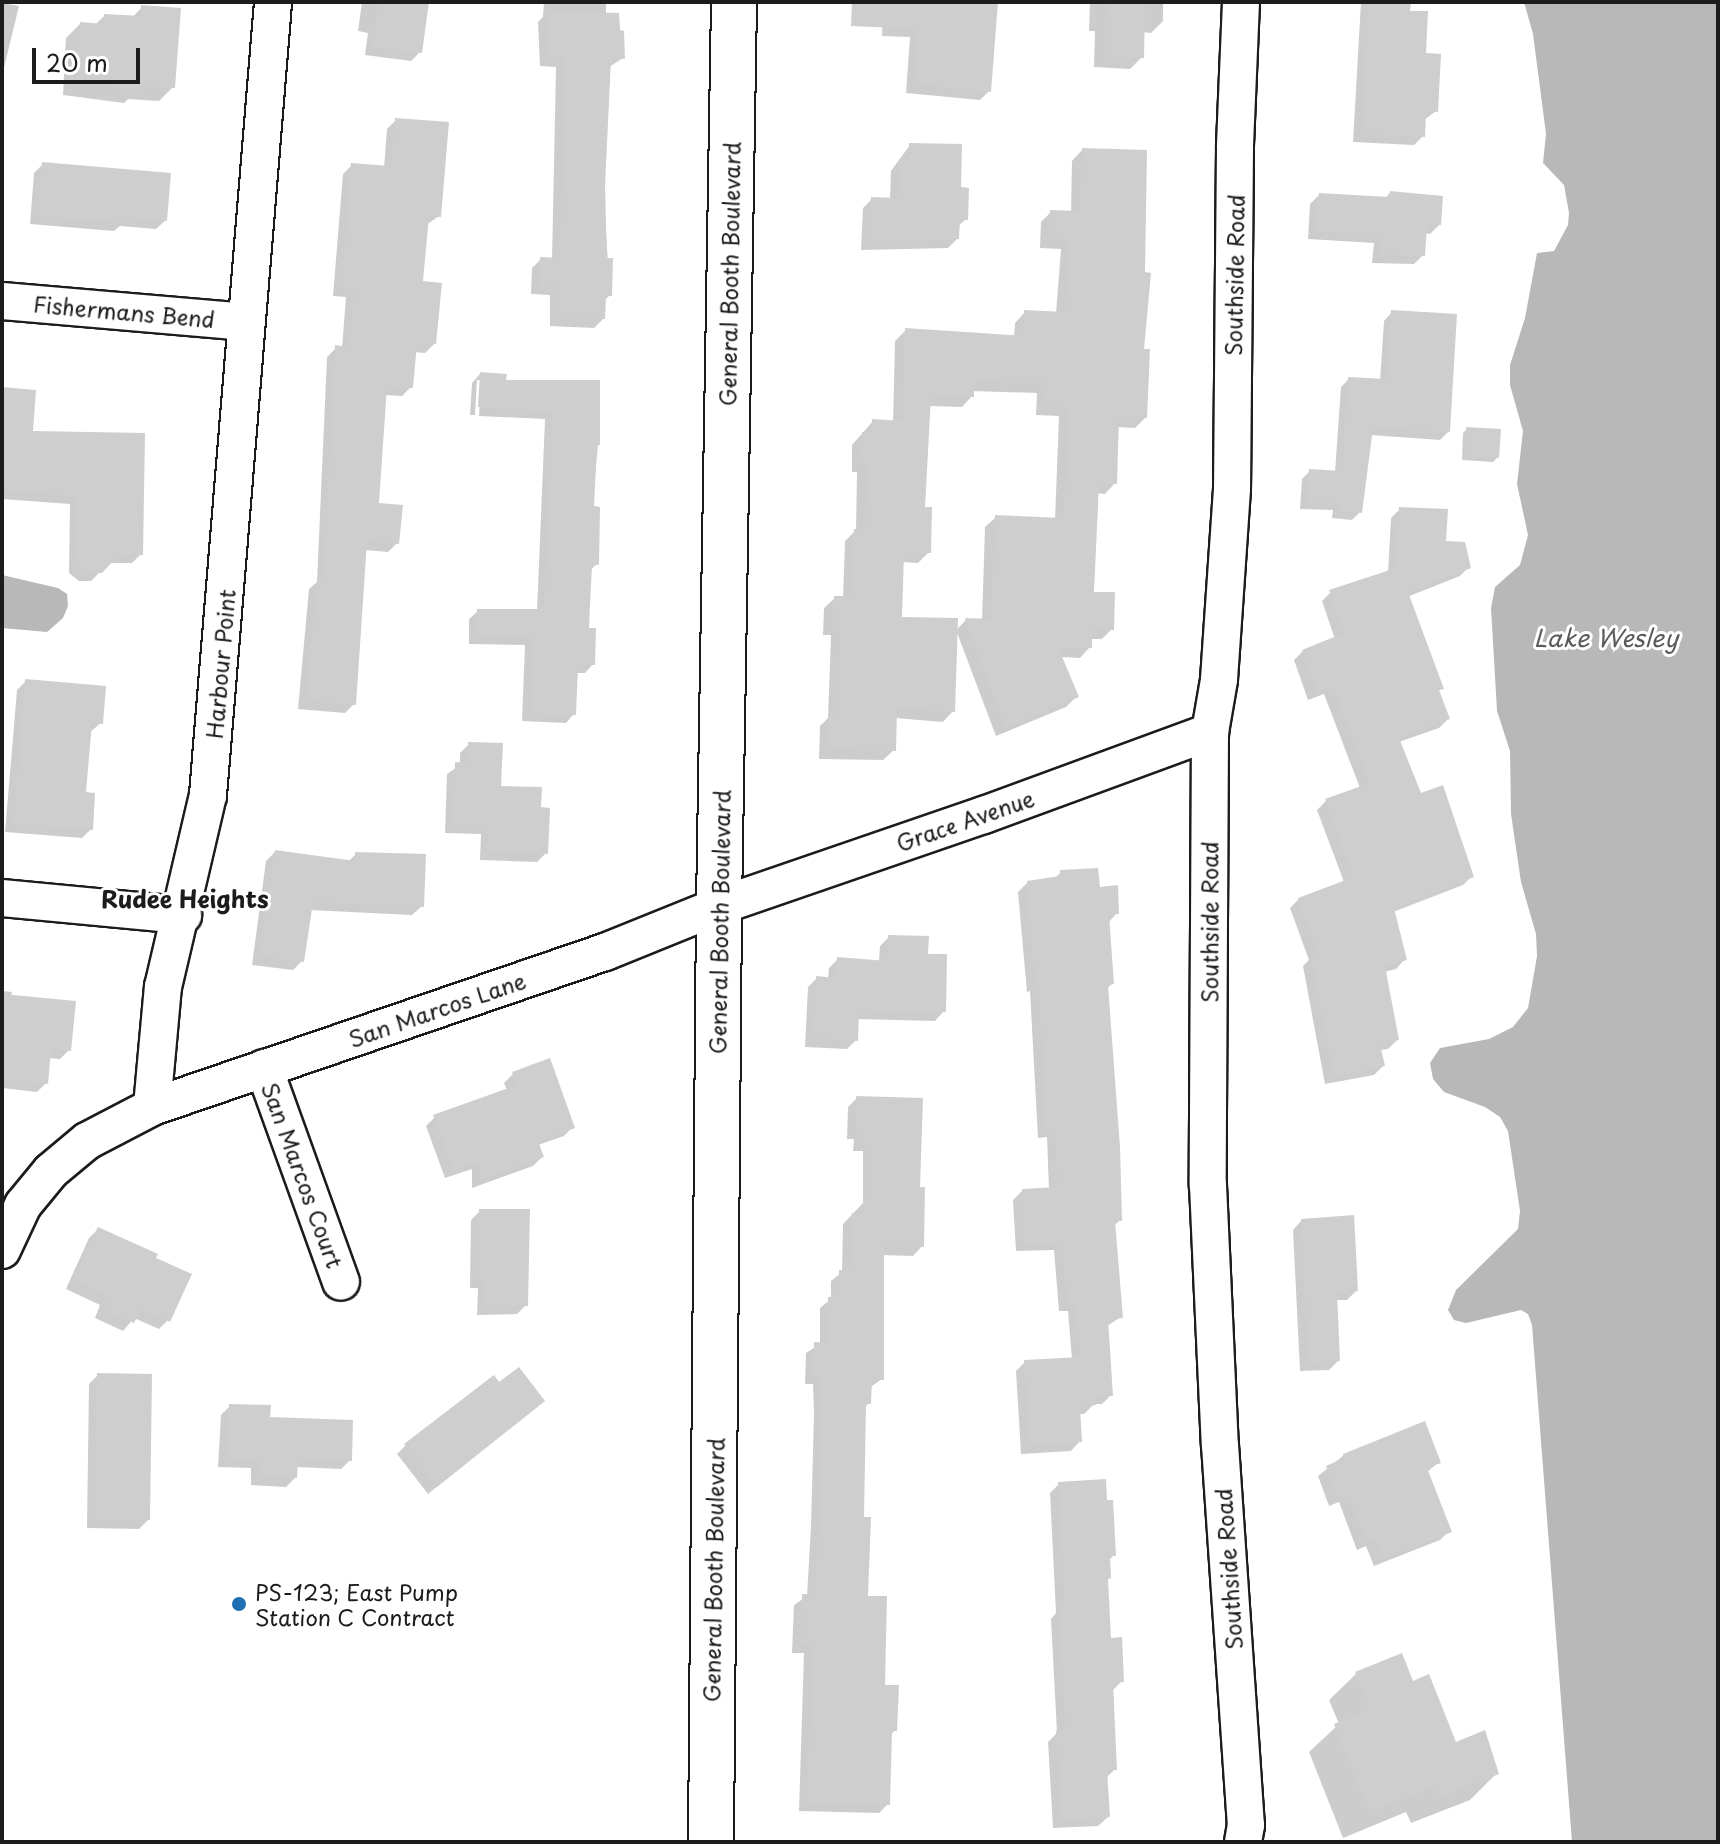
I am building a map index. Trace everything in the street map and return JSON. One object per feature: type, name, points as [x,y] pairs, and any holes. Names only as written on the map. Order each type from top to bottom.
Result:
[{"type":"highway","name":"General Booth Boulevard","points":[[711,1842],[719,906],[734,2]]},
{"type":"street","name":"Harbour Point","points":[[152,1107],[163,987],[183,915],[211,767],[273,2]]},
{"type":"street","name":"Southside Road","points":[[1241,2],[1235,148],[1232,489],[1219,680],[1210,732],[1208,1185],[1220,1445],[1246,1825],[1243,1842]]},
{"type":"street","name":"Fishermans Bend","points":[[2,301],[246,322]]},
{"type":"street","name":"Grace Avenue","points":[[719,906],[984,815],[1210,732]]},
{"type":"street","points":[[2,898],[183,915]]},
{"type":"street","name":"San Marcos Lane","points":[[152,1107],[605,952],[719,906]]},
{"type":"street","name":"San Marcos Court","points":[[264,1068],[341,1282]]},
{"type":"street","points":[[2,1250],[23,1205],[51,1171],[87,1141],[152,1107]]},
{"type":"water","name":"Lake Wesley","points":[[1524,2],[1718,2],[1718,1842],[1572,1842],[1532,1325],[1528,1314],[1521,1310],[1466,1323],[1454,1320],[1448,1310],[1456,1290],[1518,1229],[1520,1211],[1508,1131],[1500,1117],[1485,1107],[1444,1092],[1433,1079],[1430,1063],[1440,1048],[1489,1039],[1513,1027],[1528,1008],[1537,956],[1536,934],[1521,882],[1511,814],[1510,751],[1497,711],[1491,608],[1495,587],[1520,565],[1528,535],[1517,484],[1523,431],[1510,385],[1510,365],[1525,318],[1537,253],[1554,251],[1568,225],[1569,213],[1564,185],[1543,163],[1546,134],[1533,34]]},
{"type":"water","points":[[2,575],[58,588],[67,594],[68,606],[63,618],[47,632],[2,628]]},
{"type":"building","points":[[379,2],[429,2],[422,53],[373,47]]},
{"type":"building","points":[[852,2],[998,2],[991,92],[914,84],[918,29],[851,26]]},
{"type":"building","points":[[1106,2],[1145,2],[1144,58],[1105,57]]},
{"type":"building","points":[[1368,2],[1411,2],[1410,11],[1428,11],[1426,53],[1441,54],[1438,112],[1426,111],[1425,137],[1362,134]]},
{"type":"building","points":[[141,5],[181,8],[175,88],[140,86],[140,90],[76,82],[80,22],[103,24],[104,14],[141,16]]},
{"type":"building","points":[[547,11],[619,13],[620,30],[624,31],[625,59],[611,59],[605,186],[607,258],[613,258],[612,296],[606,296],[605,319],[558,318],[559,286],[539,286],[540,257],[560,258],[564,58],[548,58]]},
{"type":"building","points":[[395,118],[449,122],[441,217],[429,216],[423,281],[442,283],[436,344],[417,343],[413,388],[387,386],[379,503],[403,505],[399,544],[367,541],[356,705],[306,701],[318,578],[324,579],[335,345],[349,347],[354,289],[342,288],[351,163],[391,166]]},
{"type":"building","points":[[909,143],[962,144],[961,187],[969,188],[968,220],[960,219],[959,239],[870,242],[871,197],[898,198],[899,159],[909,160]]},
{"type":"building","points":[[1082,148],[1147,150],[1145,272],[1151,273],[1144,349],[1150,349],[1147,418],[1119,417],[1117,484],[1099,483],[1094,592],[1115,592],[1114,630],[1092,629],[1092,648],[1058,647],[1079,697],[1006,727],[965,618],[991,619],[995,515],[1064,518],[1069,407],[1045,406],[1047,383],[974,381],[974,397],[931,396],[925,507],[932,507],[931,553],[904,553],[902,617],[958,618],[955,712],[897,708],[896,751],[829,749],[830,713],[838,714],[841,626],[833,625],[834,596],[852,596],[854,529],[865,529],[867,463],[862,462],[862,432],[872,433],[872,419],[903,421],[905,328],[1024,336],[1024,310],[1065,312],[1070,239],[1049,238],[1050,210],[1080,211]]},
{"type":"building","points":[[42,162],[171,173],[167,221],[126,217],[125,223],[38,216]]},
{"type":"building","points":[[1390,191],[1443,196],[1441,225],[1427,225],[1425,256],[1380,254],[1382,234],[1316,231],[1319,193],[1389,197]]},
{"type":"building","points":[[1391,310],[1457,314],[1450,432],[1373,428],[1362,513],[1339,511],[1340,503],[1307,502],[1309,469],[1342,471],[1348,377],[1387,379]]},
{"type":"building","points":[[480,372],[507,374],[506,380],[600,380],[600,445],[597,445],[594,506],[600,507],[599,565],[592,564],[589,628],[596,628],[595,665],[578,665],[576,715],[530,714],[532,637],[476,637],[477,609],[544,609],[553,412],[478,407]]},
{"type":"building","points":[[2,387],[36,390],[33,431],[145,433],[143,555],[119,555],[102,573],[88,573],[77,564],[78,496],[2,490]]},
{"type":"building","points":[[1466,427],[1501,429],[1499,458],[1465,456]]},
{"type":"building","points":[[1399,507],[1448,509],[1446,541],[1465,542],[1471,568],[1408,592],[1444,689],[1439,690],[1450,719],[1399,738],[1421,793],[1443,785],[1474,877],[1394,908],[1407,960],[1385,966],[1399,1040],[1380,1044],[1385,1066],[1334,1076],[1311,955],[1319,954],[1298,898],[1354,877],[1325,799],[1370,783],[1333,686],[1317,692],[1302,650],[1344,633],[1329,590],[1396,568]]},
{"type":"building","points":[[25,679],[106,686],[103,724],[92,723],[86,792],[95,793],[93,830],[13,824]]},
{"type":"building","points":[[468,742],[503,743],[501,786],[542,787],[541,807],[550,808],[548,854],[488,851],[489,826],[453,825],[455,762],[468,763]]},
{"type":"building","points":[[275,850],[355,861],[355,852],[426,854],[424,907],[313,902],[304,962],[260,956]]},
{"type":"building","points":[[1098,868],[1100,887],[1118,885],[1119,914],[1109,915],[1114,984],[1108,985],[1120,1147],[1122,1221],[1115,1221],[1123,1318],[1108,1319],[1113,1396],[1095,1396],[1096,1405],[1080,1407],[1082,1442],[1030,1446],[1024,1360],[1081,1357],[1076,1303],[1067,1303],[1062,1242],[1024,1243],[1022,1189],[1058,1187],[1055,1129],[1046,1130],[1039,983],[1035,983],[1027,881],[1060,876],[1060,870]]},
{"type":"building","points":[[888,935],[929,936],[928,954],[947,954],[946,1012],[859,1010],[858,1041],[813,1038],[816,976],[836,978],[837,957],[887,961]]},
{"type":"building","points":[[2,994],[76,1001],[71,1051],[51,1049],[48,1084],[2,1080]]},
{"type":"building","points":[[550,1058],[575,1128],[538,1141],[544,1157],[480,1180],[480,1161],[454,1171],[433,1115],[517,1085],[512,1072]]},
{"type":"building","points":[[856,1096],[923,1098],[920,1187],[925,1187],[924,1247],[884,1246],[884,1380],[872,1380],[871,1404],[866,1404],[864,1517],[871,1517],[868,1596],[887,1596],[885,1685],[899,1685],[897,1731],[892,1731],[890,1805],[807,1803],[813,1645],[801,1645],[802,1594],[815,1594],[822,1402],[821,1376],[813,1375],[814,1342],[828,1343],[828,1297],[839,1297],[839,1270],[850,1270],[852,1213],[862,1214],[863,1200],[871,1200],[871,1143],[862,1143],[862,1131],[856,1130]]},
{"type":"building","points":[[479,1209],[530,1209],[528,1306],[485,1306],[486,1280],[478,1280]]},
{"type":"building","points":[[1354,1215],[1358,1291],[1337,1292],[1340,1361],[1308,1363],[1301,1219]]},
{"type":"building","points":[[98,1227],[158,1254],[156,1258],[192,1274],[170,1322],[141,1308],[134,1323],[102,1308],[108,1296],[73,1280]]},
{"type":"building","points":[[519,1367],[545,1401],[437,1487],[404,1444],[494,1375],[499,1382]]},
{"type":"building","points":[[97,1373],[152,1374],[150,1520],[95,1520]]},
{"type":"building","points":[[229,1404],[271,1405],[270,1417],[353,1420],[352,1461],[298,1459],[297,1478],[259,1477],[259,1460],[227,1458]]},
{"type":"building","points":[[1425,1421],[1441,1463],[1427,1468],[1452,1532],[1383,1558],[1376,1538],[1366,1542],[1348,1494],[1338,1498],[1326,1466],[1344,1458],[1343,1454]]},
{"type":"building","points":[[1106,1479],[1107,1500],[1113,1500],[1116,1556],[1110,1556],[1111,1578],[1108,1579],[1111,1638],[1122,1637],[1124,1682],[1113,1683],[1117,1770],[1107,1770],[1110,1817],[1061,1820],[1056,1731],[1066,1731],[1059,1608],[1065,1607],[1058,1482]]},
{"type":"building","points":[[1402,1653],[1413,1681],[1429,1674],[1456,1742],[1485,1730],[1499,1774],[1438,1798],[1433,1787],[1370,1812],[1334,1724],[1370,1709],[1355,1672]]},
{"type":"place","name":"PS-123; East Pump Station C Contract","points":[[239,1604]]},
{"type":"district","name":"Rudee Heights","points":[[185,899]]}]
